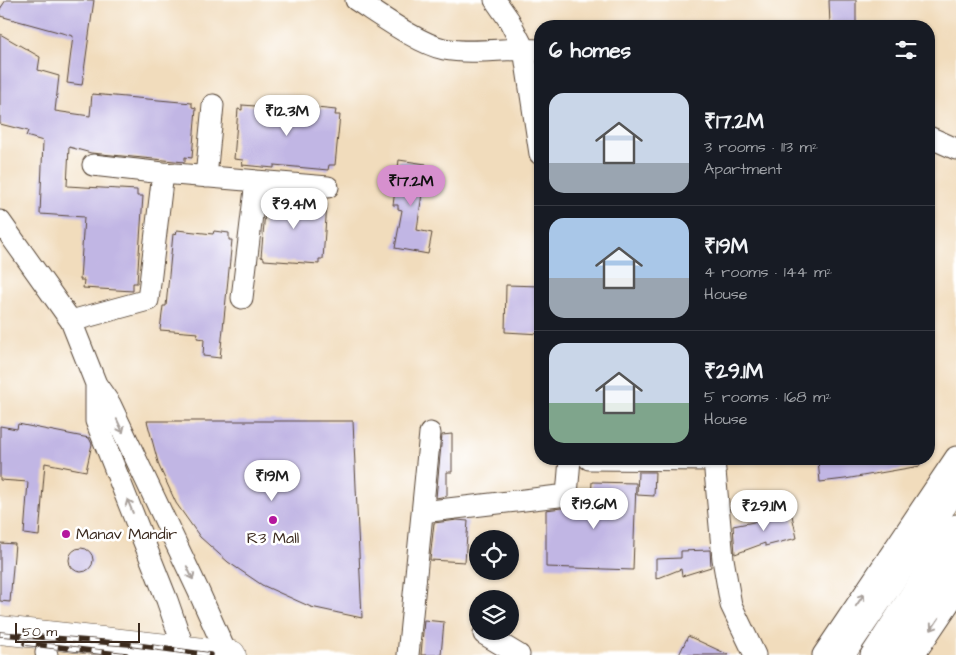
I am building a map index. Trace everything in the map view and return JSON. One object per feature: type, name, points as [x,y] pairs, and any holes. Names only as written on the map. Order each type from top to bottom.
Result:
[{"type":"main road","points":[[840,655],[956,485]]},
{"type":"main road","points":[[888,655],[956,556]]},
{"type":"main road","points":[[0,630],[185,652],[229,655]]},
{"type":"main road","points":[[0,648],[55,654]]},
{"type":"street","points":[[356,0],[425,42],[442,49],[464,51],[532,49]]},
{"type":"street","points":[[496,0],[508,20],[532,49],[534,75]]},
{"type":"street","points":[[206,177],[213,105]]},
{"type":"street","points":[[935,140],[956,149]]},
{"type":"street","points":[[92,165],[328,187]]},
{"type":"street","points":[[71,322],[148,300],[163,173]]},
{"type":"street","points":[[242,298],[256,181]]},
{"type":"street","points":[[0,221],[7,241],[71,322],[96,384],[110,404],[229,655]]},
{"type":"street","points":[[96,384],[96,421],[167,600],[185,652]]},
{"type":"street","points":[[408,655],[430,433]]},
{"type":"street","points":[[823,655],[956,457]]},
{"type":"street","points":[[422,512],[567,495],[570,465]]},
{"type":"street","points":[[714,465],[723,559],[731,605],[755,655]]},
{"type":"street","points":[[871,655],[956,525]]},
{"type":"street","points":[[914,655],[956,593]]},
{"type":"street","points":[[864,655],[892,621]]},
{"type":"street","points":[[494,640],[519,655]]},
{"type":"building","points":[[6,0],[94,0],[82,85],[67,83],[73,36],[0,16],[0,9]]},
{"type":"building","points":[[829,0],[856,0],[856,20],[830,20]]},
{"type":"building","points":[[0,34],[40,57],[38,70],[59,76],[55,111],[90,116],[92,94],[192,103],[192,107],[196,108],[192,158],[185,157],[185,162],[91,153],[69,147],[67,186],[137,190],[137,196],[143,196],[137,283],[133,283],[133,291],[83,288],[84,280],[80,280],[84,217],[40,214],[43,141],[26,136],[28,131],[0,124]]},
{"type":"building","points":[[242,105],[296,109],[297,106],[336,110],[335,115],[340,115],[335,165],[329,165],[328,170],[274,165],[274,168],[242,165],[243,160],[234,159],[238,109],[242,110]]},
{"type":"building","points":[[399,160],[426,164],[417,230],[432,233],[428,254],[395,248],[402,210],[398,209],[398,205],[393,205]]},
{"type":"building","points":[[270,197],[308,201],[308,198],[325,199],[325,204],[327,204],[323,259],[319,259],[319,264],[264,260],[261,257],[266,201],[270,201]]},
{"type":"building","points":[[177,230],[213,234],[214,231],[229,233],[229,240],[232,240],[220,358],[203,356],[204,339],[197,338],[198,333],[160,330],[163,306],[166,306],[173,234],[176,235]]},
{"type":"building","points":[[506,285],[534,286],[534,334],[505,332]]},
{"type":"building","name":"R3 Mall","points":[[147,421],[353,421],[362,618],[311,607],[262,585],[228,562],[200,537],[176,503],[159,466]]},
{"type":"building","points":[[18,424],[89,438],[92,444],[86,471],[45,463],[39,536],[24,534],[28,482],[0,480],[0,426],[17,429]]},
{"type":"building","points":[[452,434],[452,472],[447,472],[447,496],[436,498],[442,435]]},
{"type":"building","points":[[818,465],[920,465],[845,479],[820,482]]},
{"type":"building","points":[[638,472],[655,472],[654,496],[637,495]]},
{"type":"building","points":[[592,482],[636,483],[633,570],[546,567],[546,510],[569,507],[574,505],[579,497],[591,497]]},
{"type":"building","points":[[791,511],[797,538],[765,546],[765,543],[735,554],[733,526],[759,521],[759,519]]},
{"type":"building","points":[[457,520],[468,521],[465,562],[430,560],[434,523]]},
{"type":"building","points":[[0,543],[15,544],[10,602],[0,601]]},
{"type":"building","points":[[81,548],[86,549],[92,555],[92,565],[86,571],[81,572],[76,571],[70,565],[69,560],[70,555],[76,549]]},
{"type":"building","points":[[710,550],[711,567],[682,576],[681,569],[656,579],[656,559],[681,558],[681,551]]},
{"type":"building","points":[[424,620],[444,622],[441,655],[421,655]]},
{"type":"building","points":[[688,636],[729,655],[679,655]]},
{"type":"railway","points":[[0,634],[129,644],[210,655]]},
{"type":"railway","points":[[25,643],[126,655]]},
{"type":"place","name":"R3 Mall","points":[[273,520]]},
{"type":"place","name":"Manav Mandir","points":[[66,534]]}]
